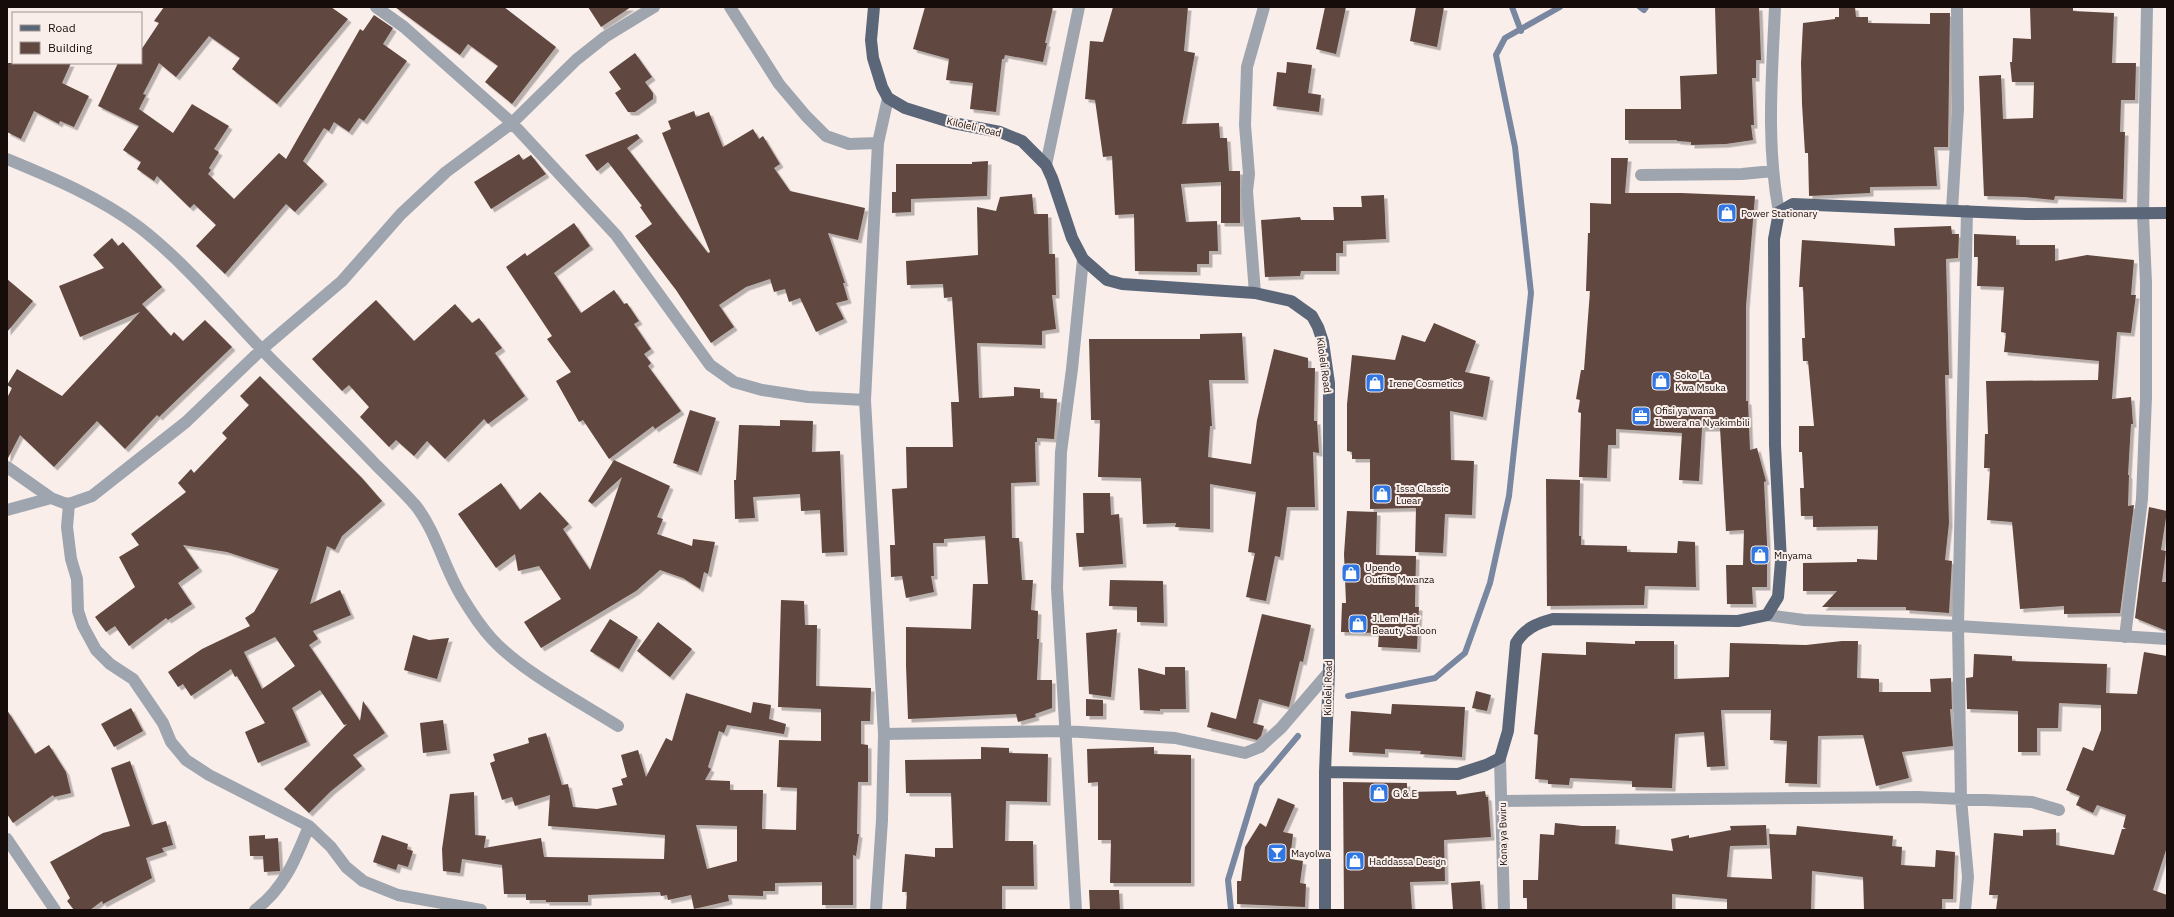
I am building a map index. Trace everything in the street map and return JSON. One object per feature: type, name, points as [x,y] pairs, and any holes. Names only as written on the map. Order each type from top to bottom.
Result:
[{"type":"main road","points":[[874,7],[871,40],[873,58],[882,87],[888,98]]},
{"type":"main road","name":"Kiloleli Road","points":[[888,98],[905,108],[946,121],[1000,132],[1022,141],[1046,165],[1052,178],[1072,238],[1083,259],[1107,280],[1122,284],[1255,293],[1291,301],[1312,316],[1318,327],[1323,342],[1329,383],[1329,672],[1325,772],[1325,910]]},
{"type":"main road","points":[[1325,772],[1458,774],[1486,765],[1500,758],[1508,731],[1516,644],[1521,634],[1530,628],[1553,619],[1738,621],[1767,615],[1778,597],[1781,561],[1775,413],[1774,239],[1779,212],[1793,204],[2026,214],[2167,213]]},
{"type":"street","points":[[376,7],[404,27],[512,123],[616,235],[710,365],[734,382],[762,390],[808,397],[865,400]]},
{"type":"street","points":[[7,467],[51,498],[69,504],[92,496],[186,422],[261,350],[342,281],[401,214],[446,172],[512,123],[576,60],[605,38],[654,7]]},
{"type":"street","points":[[730,7],[779,84],[806,116],[826,136],[849,144],[878,143]]},
{"type":"street","points":[[1046,165],[1079,7]]},
{"type":"street","points":[[1255,293],[1247,191],[1249,174],[1245,125],[1247,67],[1264,7]]},
{"type":"street","points":[[1775,7],[1771,103],[1773,171],[1779,212]]},
{"type":"street","points":[[1952,210],[1958,109],[1957,7]]},
{"type":"street","points":[[2124,638],[2142,499],[2146,397],[2146,283],[2143,214],[2147,7]]},
{"type":"street","points":[[876,910],[882,820],[884,734],[865,400],[878,143],[888,98]]},
{"type":"street","points":[[7,158],[52,177],[101,202],[139,228],[176,260],[261,350],[346,433],[416,507],[430,529],[445,566],[461,596],[478,622],[493,640],[528,668],[618,726]]},
{"type":"street","points":[[1642,175],[1742,174],[1773,171]]},
{"type":"street","points":[[1965,910],[1968,877],[1961,799],[1958,626],[1968,211]]},
{"type":"street","points":[[1076,910],[1064,731],[1057,588],[1061,452],[1072,369],[1083,259]]},
{"type":"street","points":[[7,510],[51,498]]},
{"type":"street","points":[[69,504],[67,527],[71,559],[77,579],[78,611],[83,626],[96,650],[110,664],[133,679],[163,723],[171,742],[186,760],[236,790],[309,826],[331,847],[346,867],[363,881],[398,895],[481,910]]},
{"type":"street","points":[[1767,615],[1804,620],[1958,626],[2124,638],[2167,639]]},
{"type":"street","points":[[884,734],[1064,731],[1175,738],[1245,753],[1260,747],[1281,728],[1329,672]]},
{"type":"street","name":"Kona ya Bwiru","points":[[1500,758],[1504,910]]},
{"type":"street","points":[[1502,801],[1917,797],[2032,802],[2059,810]]},
{"type":"street","points":[[255,910],[266,902],[284,882],[297,857],[309,826]]},
{"type":"street","points":[[7,839],[55,910]]},
{"type":"building","points":[[164,7],[331,7],[348,19],[277,104],[232,69],[240,58],[209,36],[176,77],[159,63],[143,94],[146,95],[139,109],[173,133],[192,104],[229,126],[214,149],[219,152],[209,168],[211,170],[208,174],[234,199],[279,153],[286,159],[360,29],[363,31],[374,15],[393,28],[383,44],[407,61],[364,121],[359,118],[349,132],[334,122],[329,131],[324,128],[303,161],[324,181],[295,212],[286,204],[225,274],[196,246],[216,225],[194,204],[190,208],[157,176],[154,181],[137,169],[141,162],[123,150],[139,126],[98,106],[118,64],[142,64],[142,48],[159,23],[154,21]]},
{"type":"building","points":[[395,7],[504,7],[556,47],[512,104],[485,82],[498,66],[468,44],[460,55]]},
{"type":"building","points":[[588,7],[631,7],[601,27]]},
{"type":"building","points":[[925,7],[1053,7],[1045,43],[1047,43],[1043,62],[1005,55],[1004,59],[1002,59],[996,112],[970,109],[973,83],[946,80],[949,59],[913,49]]},
{"type":"building","points":[[1113,7],[1188,7],[1184,51],[1195,53],[1182,124],[1219,123],[1220,138],[1227,138],[1229,171],[1240,171],[1240,223],[1221,223],[1221,182],[1181,184],[1186,222],[1217,221],[1218,251],[1209,251],[1209,264],[1197,264],[1197,272],[1135,271],[1134,214],[1115,215],[1112,156],[1103,157],[1095,100],[1085,99],[1090,41],[1103,42]]},
{"type":"building","points":[[1325,7],[1346,7],[1336,54],[1316,49]]},
{"type":"building","points":[[1416,7],[1444,7],[1437,47],[1410,41]]},
{"type":"building","points":[[1715,7],[1759,7],[1761,60],[1756,60],[1756,78],[1752,78],[1754,125],[1751,125],[1753,140],[1726,144],[1691,145],[1691,142],[1677,140],[1625,140],[1625,109],[1681,109],[1680,76],[1717,74]]},
{"type":"building","points":[[1839,7],[1855,7],[1856,17],[1868,17],[1868,23],[1930,24],[1930,13],[1950,13],[1948,147],[1934,147],[1937,186],[1870,187],[1870,193],[1809,196],[1808,153],[1805,153],[1802,104],[1801,63],[1803,23],[1835,19],[1835,17],[1839,17]]},
{"type":"building","points":[[2030,7],[2073,7],[2073,11],[2114,13],[2112,63],[2136,63],[2135,100],[2121,100],[2120,132],[2125,132],[2123,199],[2055,196],[2054,200],[2024,197],[1984,196],[1979,76],[2001,75],[2003,119],[2033,118],[2034,82],[2012,82],[2010,62],[2012,62],[2013,38],[2031,39]]},
{"type":"building","points":[[635,53],[652,77],[645,82],[653,93],[653,99],[635,112],[628,112],[615,93],[621,89],[609,72]]},
{"type":"building","points":[[1287,62],[1312,65],[1308,93],[1321,95],[1319,112],[1273,106],[1277,72],[1286,73]]},
{"type":"building","points":[[7,63],[71,64],[62,83],[89,96],[74,127],[60,121],[59,124],[34,111],[21,139],[7,132]]},
{"type":"building","points":[[694,111],[696,117],[709,112],[723,147],[753,129],[759,139],[763,136],[780,164],[774,168],[790,191],[865,208],[858,240],[828,233],[845,283],[843,283],[848,300],[836,303],[844,319],[816,332],[800,298],[789,302],[785,289],[774,292],[770,279],[746,287],[719,305],[734,327],[711,343],[676,290],[635,236],[652,224],[640,207],[642,206],[608,162],[597,171],[585,155],[637,134],[640,138],[627,148],[708,253],[710,252],[662,133],[671,129],[668,121]]},
{"type":"building","points":[[519,154],[523,160],[531,155],[546,174],[491,209],[474,182]]},
{"type":"building","points":[[1611,158],[1628,158],[1625,193],[1681,193],[1755,196],[1746,306],[1746,401],[1748,401],[1750,450],[1757,448],[1766,481],[1764,482],[1767,543],[1767,587],[1752,587],[1753,604],[1727,604],[1726,565],[1743,565],[1744,530],[1726,531],[1720,428],[1702,428],[1699,481],[1679,480],[1682,433],[1616,429],[1616,445],[1608,445],[1607,478],[1579,477],[1581,413],[1578,412],[1580,400],[1576,399],[1581,370],[1584,370],[1590,291],[1586,291],[1588,233],[1590,233],[1590,203],[1611,204]]},
{"type":"building","points":[[988,161],[987,196],[911,199],[911,212],[892,213],[892,192],[896,192],[896,164],[972,164],[972,162]]},
{"type":"building","points":[[1032,194],[1034,214],[1048,214],[1049,254],[1055,254],[1056,295],[1052,295],[1056,329],[1042,331],[1042,345],[977,343],[979,398],[1014,396],[1014,387],[1040,389],[1040,398],[1057,399],[1054,439],[1037,438],[1037,442],[1035,442],[1036,482],[1011,483],[1012,538],[1019,538],[1022,580],[1033,580],[1031,610],[1038,611],[1037,639],[1039,639],[1037,680],[1052,680],[1052,708],[1035,714],[1036,717],[1018,722],[1016,714],[908,719],[906,627],[971,629],[973,584],[988,584],[985,536],[944,539],[944,543],[933,543],[934,576],[931,576],[934,592],[906,598],[902,576],[891,577],[890,545],[895,545],[892,489],[907,488],[906,447],[953,447],[951,402],[959,402],[952,297],[944,298],[943,284],[907,285],[906,261],[978,255],[977,207],[996,211],[1000,197]]},
{"type":"building","points":[[1384,195],[1386,239],[1343,241],[1343,253],[1336,253],[1336,271],[1301,271],[1300,276],[1265,277],[1261,220],[1300,217],[1301,220],[1334,220],[1333,207],[1362,207],[1361,196]]},
{"type":"building","points":[[574,223],[590,246],[554,273],[581,313],[614,290],[624,304],[627,303],[639,321],[634,324],[651,349],[644,354],[651,363],[648,366],[681,411],[655,429],[653,426],[609,459],[583,420],[579,422],[556,381],[571,372],[547,339],[552,336],[506,267],[525,253],[527,256]]},
{"type":"building","points":[[1951,226],[1952,234],[1959,234],[1958,258],[1946,259],[1949,375],[1945,375],[1949,523],[1945,560],[1952,561],[1949,613],[1906,610],[1906,607],[1822,607],[1837,591],[1803,591],[1803,563],[1857,562],[1857,559],[1877,560],[1878,526],[1813,527],[1813,516],[1801,516],[1800,488],[1804,488],[1802,452],[1799,452],[1799,426],[1814,426],[1808,361],[1803,361],[1802,338],[1805,338],[1803,287],[1799,287],[1802,240],[1895,246],[1894,228]]},
{"type":"building","points":[[1974,234],[2016,236],[2016,245],[2055,245],[2055,261],[2087,255],[2134,260],[2131,295],[2136,295],[2131,333],[2117,332],[2112,399],[2131,397],[2133,424],[2131,424],[2128,506],[2134,505],[2120,613],[2064,614],[2064,606],[2020,609],[2012,522],[1987,520],[1990,468],[1984,468],[1985,434],[1988,434],[1986,381],[2098,380],[2099,361],[2004,352],[2006,333],[2001,332],[2004,287],[1977,286],[1978,257],[1974,257]]},
{"type":"building","points":[[112,238],[118,246],[123,242],[162,287],[142,304],[171,336],[174,332],[183,341],[205,320],[232,347],[159,417],[157,415],[125,449],[97,421],[54,467],[20,435],[7,460],[7,398],[12,388],[7,385],[17,369],[62,396],[140,312],[80,337],[59,286],[104,268],[93,255]]},
{"type":"building","points":[[7,279],[33,301],[7,332]]},
{"type":"building","points":[[376,300],[414,341],[455,304],[472,323],[479,318],[502,348],[495,353],[525,396],[488,424],[484,419],[445,459],[427,441],[414,456],[396,440],[389,447],[360,417],[369,407],[349,385],[342,391],[312,359]]},
{"type":"building","points":[[1434,323],[1476,341],[1465,372],[1490,377],[1483,417],[1450,411],[1451,460],[1474,461],[1472,515],[1445,514],[1443,553],[1415,552],[1416,508],[1370,509],[1370,459],[1352,459],[1352,452],[1347,451],[1347,404],[1352,355],[1395,360],[1402,335],[1425,342]]},
{"type":"building","points":[[1242,333],[1245,380],[1209,380],[1212,426],[1210,426],[1208,457],[1251,464],[1257,420],[1274,349],[1308,358],[1308,368],[1315,368],[1314,421],[1317,421],[1319,453],[1313,452],[1315,507],[1287,507],[1280,557],[1275,556],[1266,601],[1246,597],[1255,553],[1248,552],[1256,492],[1210,484],[1210,529],[1175,527],[1176,523],[1143,524],[1141,478],[1098,477],[1100,420],[1091,420],[1089,339],[1200,339],[1200,334]]},
{"type":"building","points":[[260,376],[362,478],[382,501],[342,536],[335,550],[327,546],[310,604],[340,590],[351,615],[313,631],[318,639],[309,645],[360,721],[363,701],[385,733],[353,755],[362,766],[331,791],[309,813],[284,789],[347,724],[344,725],[320,690],[292,708],[307,742],[258,763],[245,732],[265,723],[237,676],[235,677],[231,669],[191,696],[183,684],[178,687],[168,672],[202,649],[250,626],[245,618],[254,612],[279,569],[227,552],[183,545],[199,568],[178,583],[192,604],[168,620],[166,618],[129,646],[115,626],[106,632],[95,617],[135,587],[119,557],[139,545],[131,534],[186,492],[178,483],[191,469],[194,473],[227,438],[222,433],[249,405],[240,396]],"holes":[[[275,637],[295,666],[262,689],[244,652]]]},
{"type":"building","points":[[690,410],[716,418],[698,472],[673,463]]},
{"type":"building","points":[[780,420],[813,421],[812,452],[840,451],[844,552],[822,553],[820,510],[801,511],[800,494],[753,497],[755,518],[735,519],[734,480],[736,480],[739,425],[780,426]]},
{"type":"building","points":[[614,460],[670,486],[657,517],[663,519],[657,534],[692,546],[693,539],[715,542],[708,574],[704,572],[700,589],[683,578],[660,570],[636,591],[541,648],[524,622],[561,599],[539,566],[518,571],[515,554],[496,568],[458,514],[501,483],[520,510],[540,492],[569,524],[563,529],[590,570],[622,477],[592,504],[588,501]]},
{"type":"building","points":[[1546,479],[1580,480],[1579,536],[1581,536],[1581,545],[1627,546],[1627,552],[1677,553],[1678,541],[1695,542],[1696,587],[1645,586],[1644,605],[1547,606]]},
{"type":"building","points":[[1083,493],[1110,493],[1111,515],[1119,514],[1123,564],[1079,567],[1076,533],[1084,533]]},
{"type":"building","points":[[2149,507],[2167,511],[2161,550],[2166,551],[2162,582],[2167,582],[2167,631],[2135,618]]},
{"type":"building","points":[[1347,511],[1377,512],[1376,555],[1416,556],[1415,607],[1419,607],[1417,649],[1378,647],[1379,633],[1341,632],[1342,603],[1346,603],[1344,554]]},
{"type":"building","points":[[1110,580],[1163,581],[1164,623],[1137,622],[1137,607],[1109,606]]},
{"type":"building","points":[[781,600],[804,601],[805,625],[817,625],[816,686],[871,688],[870,721],[861,721],[861,744],[868,745],[868,782],[858,782],[857,834],[859,834],[856,856],[853,855],[853,905],[822,905],[822,882],[775,883],[775,891],[763,891],[763,896],[728,895],[729,901],[694,909],[691,895],[668,900],[667,895],[661,896],[660,892],[588,895],[588,902],[546,902],[546,900],[526,900],[526,894],[504,894],[502,865],[462,859],[460,873],[443,871],[442,849],[450,794],[474,792],[475,835],[486,836],[484,848],[541,838],[544,857],[664,859],[665,835],[548,826],[550,795],[515,806],[512,797],[502,800],[490,763],[495,761],[493,754],[529,743],[528,738],[546,733],[562,785],[568,784],[573,807],[597,809],[617,805],[612,788],[623,785],[621,779],[627,777],[621,755],[638,750],[646,777],[666,738],[672,741],[686,693],[751,713],[753,702],[771,705],[769,719],[786,724],[784,734],[727,725],[724,733],[719,731],[708,767],[711,769],[705,780],[730,781],[730,790],[763,790],[762,829],[796,830],[797,788],[777,787],[779,740],[821,741],[821,709],[778,707]],"holes":[[[696,825],[737,826],[737,861],[707,869]]]},
{"type":"building","points":[[1262,614],[1311,625],[1303,662],[1300,661],[1289,707],[1259,699],[1253,723],[1264,726],[1261,736],[1257,740],[1207,727],[1211,712],[1236,719]]},
{"type":"building","points":[[610,619],[638,637],[619,669],[590,651]]},
{"type":"building","points":[[658,622],[692,649],[670,677],[637,651]]},
{"type":"building","points":[[1117,629],[1111,697],[1089,694],[1086,633]]},
{"type":"building","points":[[413,635],[429,640],[449,638],[437,679],[404,670]]},
{"type":"building","points":[[1635,641],[1674,641],[1674,679],[1729,677],[1730,643],[1806,645],[1842,641],[1858,641],[1857,678],[1879,679],[1879,692],[1931,692],[1930,679],[1951,678],[1952,709],[1950,709],[1953,746],[1902,752],[1909,778],[1876,786],[1863,735],[1818,736],[1817,784],[1785,783],[1787,741],[1770,740],[1771,710],[1721,710],[1725,766],[1707,767],[1704,732],[1675,734],[1672,788],[1632,787],[1632,781],[1570,778],[1569,785],[1548,784],[1548,780],[1535,779],[1538,735],[1534,734],[1542,653],[1586,655],[1586,642],[1635,644]]},
{"type":"building","points":[[2144,652],[2167,656],[2167,847],[2153,890],[2167,895],[2167,910],[1996,910],[1998,895],[1989,895],[1994,833],[2023,836],[2023,830],[2056,829],[2056,845],[2114,855],[2122,829],[2126,829],[2123,827],[2126,815],[2097,805],[2093,813],[2076,805],[2080,796],[2066,790],[2083,747],[2093,751],[2101,730],[2101,705],[2059,703],[2058,728],[2037,728],[2037,752],[2018,752],[2018,711],[1967,709],[1966,678],[1973,677],[1974,654],[2012,656],[2012,661],[2107,664],[2106,693],[2137,694]]},
{"type":"building","points":[[1165,667],[1185,667],[1186,709],[1160,709],[1160,711],[1140,710],[1138,668],[1165,675]]},
{"type":"building","points":[[1476,691],[1491,695],[1487,711],[1472,708]]},
{"type":"building","points":[[1086,699],[1103,700],[1103,716],[1086,716]]},
{"type":"building","points":[[1392,704],[1465,707],[1462,757],[1420,754],[1421,751],[1385,749],[1385,754],[1349,752],[1351,711],[1391,714]]},
{"type":"building","points":[[131,708],[143,731],[114,747],[101,724]]},
{"type":"building","points":[[7,710],[35,754],[49,745],[66,772],[71,793],[54,797],[53,795],[13,823],[7,814]]},
{"type":"building","points":[[443,720],[447,750],[423,753],[420,723]]},
{"type":"building","points":[[981,747],[1009,748],[1009,753],[1048,754],[1047,802],[1006,801],[1005,841],[1033,841],[1034,886],[1002,886],[1002,910],[906,910],[907,892],[902,892],[905,854],[935,857],[935,848],[953,848],[951,793],[906,793],[905,760],[981,759]]},
{"type":"building","points":[[1154,747],[1154,754],[1191,755],[1191,883],[1110,883],[1111,840],[1098,840],[1098,782],[1088,783],[1087,749]]},
{"type":"building","points":[[130,761],[152,825],[166,821],[173,845],[162,848],[164,852],[146,858],[152,878],[103,904],[102,901],[90,910],[74,910],[67,901],[70,898],[50,862],[103,833],[130,826],[111,768]]},
{"type":"building","points":[[1343,782],[1407,783],[1407,792],[1456,791],[1457,795],[1485,791],[1486,797],[1488,797],[1491,837],[1444,840],[1445,881],[1410,882],[1412,910],[1344,910]]},
{"type":"building","points":[[1278,798],[1295,805],[1283,832],[1293,834],[1290,859],[1303,861],[1300,883],[1306,884],[1305,907],[1237,904],[1237,881],[1241,881],[1245,847],[1260,823],[1266,827]]},
{"type":"building","points":[[1555,823],[1582,826],[1616,826],[1615,844],[1673,851],[1671,839],[1689,835],[1689,838],[1731,830],[1730,826],[1766,825],[1767,845],[1730,846],[1727,877],[1772,879],[1769,834],[1796,835],[1797,826],[1893,836],[1892,846],[1902,847],[1901,865],[1935,867],[1936,850],[1955,852],[1953,899],[1942,899],[1942,910],[1864,910],[1863,877],[1812,871],[1811,910],[1727,910],[1727,899],[1672,894],[1672,910],[1527,910],[1527,898],[1523,898],[1523,880],[1538,880],[1540,834],[1554,835]]},
{"type":"building","points":[[265,835],[265,839],[278,838],[280,871],[264,872],[263,856],[250,856],[249,836]]},
{"type":"building","points":[[382,835],[408,844],[407,849],[413,851],[408,867],[398,864],[396,870],[373,862]]},
{"type":"building","points":[[1480,881],[1482,910],[1453,910],[1451,883]]},
{"type":"building","points":[[1089,890],[1119,890],[1120,910],[1090,910]]},
{"type":"waterway","points":[[1512,7],[1521,31]]},
{"type":"waterway","points":[[1348,696],[1435,678],[1465,653],[1490,583],[1509,496],[1531,293],[1515,147],[1496,55],[1505,38],[1560,7]]},
{"type":"waterway","points":[[1640,7],[1644,10],[1646,7]]},
{"type":"waterway","points":[[1231,910],[1228,880],[1257,785],[1298,736]]},
{"type":"place","name":"Power Stationary","points":[[1727,213]]},
{"type":"place","name":"Soko La Kwa Msuka","points":[[1661,381]]},
{"type":"place","name":"Irene Cosmetics","points":[[1375,383]]},
{"type":"place","name":"Ofisi ya wana Ibwera na Nyakimbili","points":[[1641,416]]},
{"type":"place","name":"Issa Classic Luear","points":[[1382,494]]},
{"type":"place","name":"Mnyama","points":[[1760,555]]},
{"type":"place","name":"Upendo Outfits Mwanza","points":[[1351,573]]},
{"type":"place","name":"J.Lem Hair Beauty Saloon","points":[[1358,624]]},
{"type":"place","name":"G & E","points":[[1379,793]]},
{"type":"place","name":"Mayolwa","points":[[1277,853]]},
{"type":"place","name":"Haddassa Design","points":[[1355,861]]}]
